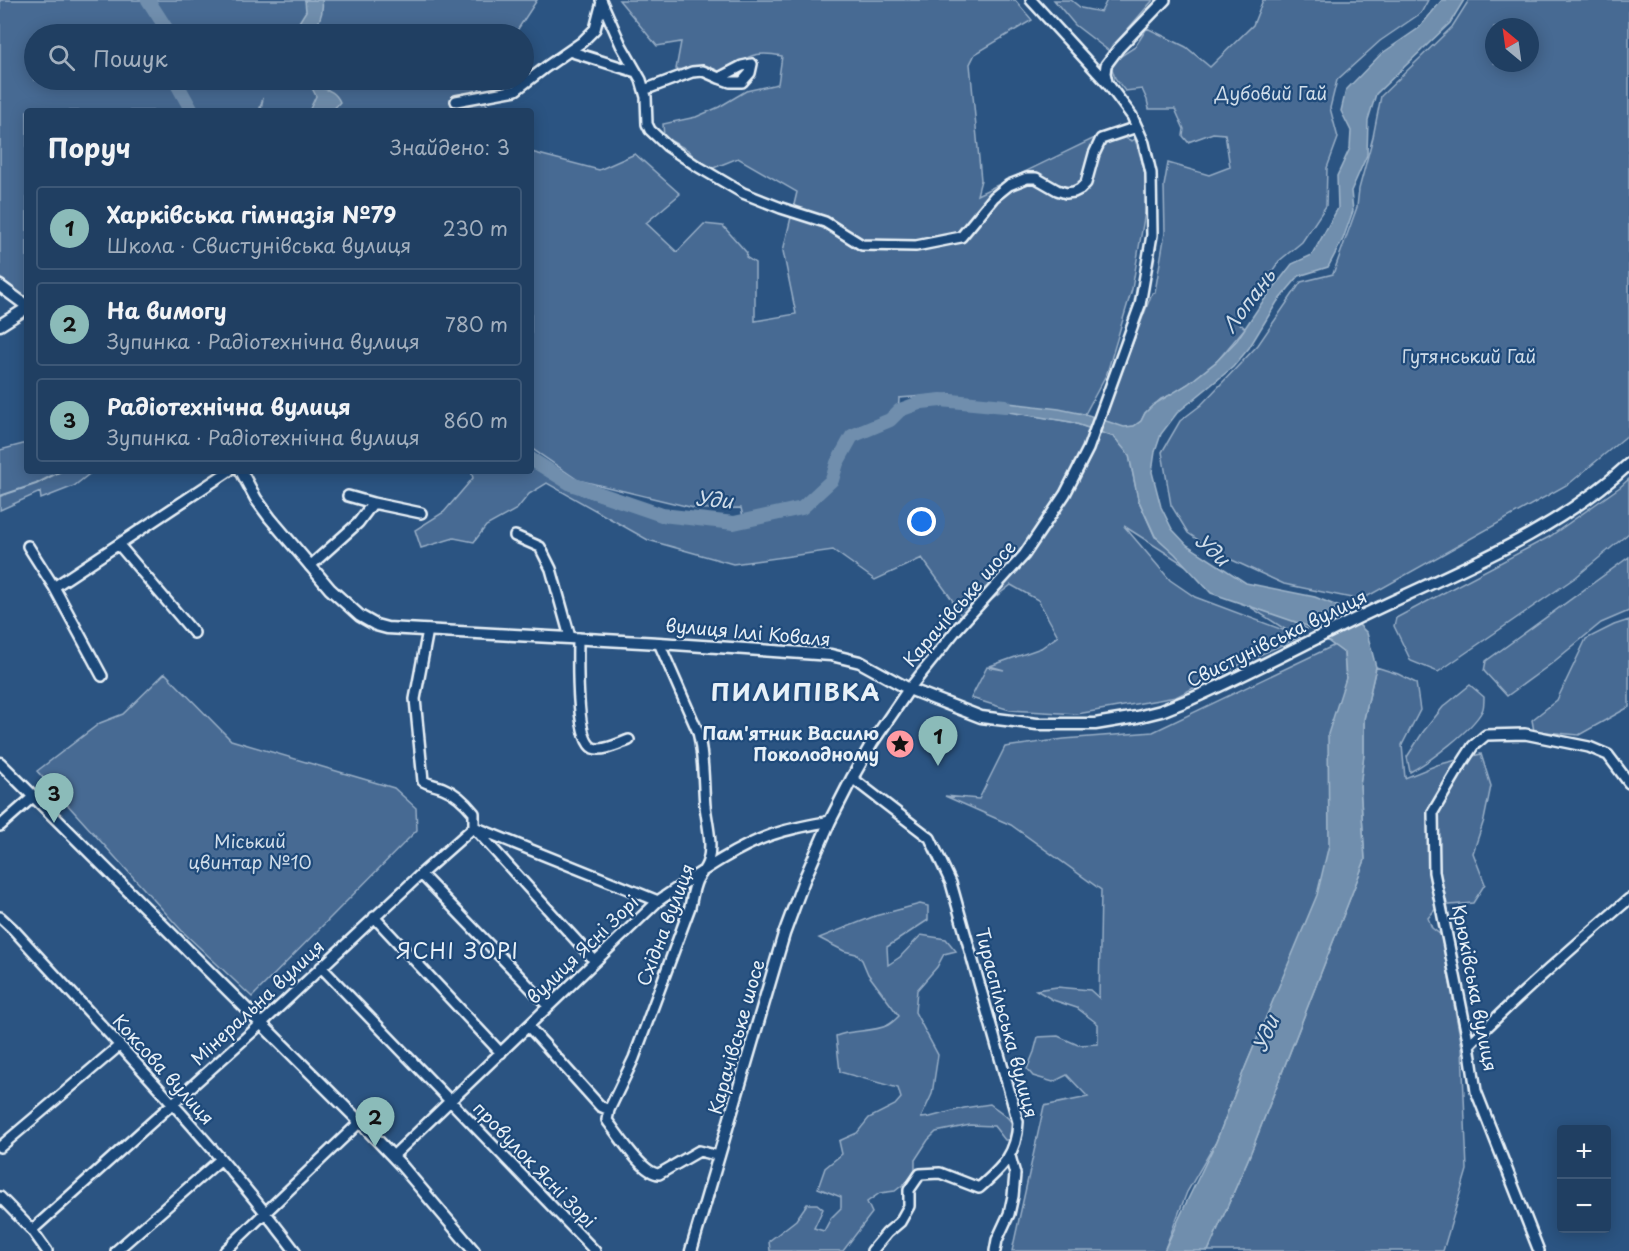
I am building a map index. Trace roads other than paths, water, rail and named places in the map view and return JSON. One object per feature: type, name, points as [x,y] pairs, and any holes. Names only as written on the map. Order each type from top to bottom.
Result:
[{"type":"main road","points":[[0,286],[24,305]]},
{"type":"main road","points":[[0,325],[24,309]]},
{"type":"main road","name":"Свистунівська вулиця","points":[[909,689],[981,717],[1037,724],[1095,724],[1161,711],[1218,687],[1517,542],[1577,506],[1629,464]]},
{"type":"main road","name":"вулиця Іллі Коваля","points":[[243,474],[256,499],[310,566],[352,610],[368,621],[387,628],[831,655],[860,662],[909,689]]},
{"type":"main road","name":"Карачівське шосе","points":[[691,1251],[784,934],[804,880],[852,778],[872,743],[909,689]]},
{"type":"main road","points":[[0,763],[360,1122],[393,1156],[474,1251]]},
{"type":"street","name":"Карачівське шосе","points":[[909,689],[957,629],[1024,555],[1065,494],[1088,449],[1140,305],[1152,235],[1151,173],[1144,144],[1132,116],[1108,84],[1030,0]]},
{"type":"street","points":[[1108,84],[1105,73],[1107,65],[1118,49],[1165,0]]},
{"type":"street","points":[[534,76],[582,42],[595,29],[602,1]]},
{"type":"street","points":[[602,1],[644,90],[648,110],[646,118],[650,130],[697,166],[743,193],[825,222],[862,245],[916,246],[961,237],[994,197],[1009,184],[1027,178],[1036,178],[1066,193],[1074,192],[1086,183],[1101,139],[1137,127]]},
{"type":"street","points":[[569,51],[636,72]]},
{"type":"street","points":[[644,90],[692,72],[703,71],[719,78]]},
{"type":"street","points":[[456,101],[516,90]]},
{"type":"street","points":[[54,587],[225,474]]},
{"type":"street","points":[[348,496],[421,513]]},
{"type":"street","points":[[310,566],[358,523],[373,503]]},
{"type":"street","points":[[515,536],[540,547],[551,569],[574,638],[581,725],[585,740],[591,747],[600,750],[629,740]]},
{"type":"street","points":[[119,545],[194,633]]},
{"type":"street","points":[[28,546],[54,587],[102,676]]},
{"type":"street","points":[[428,630],[415,699],[423,781],[444,788],[464,801],[474,813],[474,827],[595,961]]},
{"type":"street","name":"Східна вулиця","points":[[609,1110],[634,1058],[690,907],[694,888],[709,860],[702,746],[659,643]]},
{"type":"street","name":"Крюківська вулиця","points":[[1539,1251],[1476,1091],[1434,872],[1433,812],[1461,763],[1473,746],[1486,735],[1525,734],[1589,747],[1608,755],[1629,783]]},
{"type":"street","name":"Тираспільська вулиця","points":[[852,778],[930,838],[951,882],[1018,1122],[1018,1134],[1010,1156],[1001,1169],[979,1188],[940,1173],[920,1174],[909,1190],[909,1206],[900,1222],[872,1251]]},
{"type":"street","points":[[0,826],[34,796]]},
{"type":"street","name":"вулиця Ясні Зорі","points":[[393,1156],[658,901],[705,869],[754,842],[773,834],[830,821]]},
{"type":"street","points":[[474,827],[658,901]]},
{"type":"street","name":"Мінеральна вулиця","points":[[33,1230],[474,827]]},
{"type":"street","points":[[421,874],[548,1006]]},
{"type":"street","points":[[1469,1045],[1557,961],[1629,899]]},
{"type":"street","name":"Коксова вулиця","points":[[0,917],[172,1105],[266,1212],[295,1251]]},
{"type":"street","points":[[374,917],[501,1053]]},
{"type":"street","name":"провулок Ясні Зорі","points":[[321,967],[596,1251]]},
{"type":"street","points":[[528,1026],[600,1106],[609,1110],[609,1123],[649,1171],[659,1174],[699,1151],[719,1156]]},
{"type":"street","points":[[0,1147],[119,1046]]},
{"type":"street","points":[[225,1251],[360,1122]]},
{"type":"street","points":[[996,1251],[997,1240],[1009,1214],[1013,1196],[1015,1174],[1010,1156]]},
{"type":"street","points":[[116,1251],[220,1160]]},
{"type":"street","points":[[0,1197],[33,1230],[47,1251]]},
{"type":"water","points":[[305,0],[322,0],[322,14],[318,24],[298,24],[306,11]]},
{"type":"water","points":[[1442,0],[1464,0],[1450,23],[1376,94],[1368,120],[1367,155],[1351,191],[1353,211],[1343,239],[1328,267],[1299,276],[1277,302],[1249,348],[1233,367],[1177,413],[1161,434],[1155,452],[1152,472],[1161,507],[1172,529],[1187,545],[1246,583],[1315,597],[1342,608],[1367,633],[1376,667],[1364,719],[1364,754],[1360,786],[1365,860],[1249,1157],[1208,1251],[1164,1251],[1216,1142],[1317,895],[1329,845],[1328,734],[1346,678],[1344,653],[1307,626],[1211,593],[1155,536],[1138,499],[1129,455],[1114,437],[1071,422],[990,409],[984,400],[1059,409],[1088,415],[1124,427],[1134,426],[1141,421],[1153,405],[1188,384],[1216,362],[1237,340],[1292,264],[1312,255],[1338,208],[1337,176],[1350,148],[1351,131],[1341,111],[1346,90],[1381,54],[1419,28]]},
{"type":"water","points":[[313,90],[327,90],[335,94],[340,102],[335,108],[310,108],[316,96]]},
{"type":"waterway","name":"Уди","points":[[148,0],[163,24]]},
{"type":"waterway","name":"Уди","points":[[180,90],[190,108]]},
{"type":"waterway","name":"Уди","points":[[534,461],[571,484],[662,515],[734,523],[802,508],[832,480],[837,463],[852,436],[890,420],[900,410],[922,402],[941,400],[1005,406]]},
{"type":"waterway","points":[[0,496],[36,484],[55,474]]},
{"type":"place","name":"Пам'ятник Василю Поколодному","points":[[900,744]]},
{"type":"place","name":"Харківська гімназія №79","points":[[938,766]]},
{"type":"place","name":"Радіотехнічна вулиця","points":[[54,823]]},
{"type":"place","name":"На вимогу","points":[[375,1147]]},
{"type":"district","name":"ПИЛИПІВКА","points":[[796,693]]},
{"type":"district","name":"ЯСНІ ЗОРІ","points":[[458,952]]},
{"type":"park label","name":"Дубовий Гай","points":[[1271,94]]},
{"type":"park label","name":"Гутянський Гай","points":[[1469,357]]},
{"type":"park label","name":"Міський цвинтар №10","points":[[250,852]]},
{"type":"water label","name":"Лопань","points":[[1249,301]]}]
